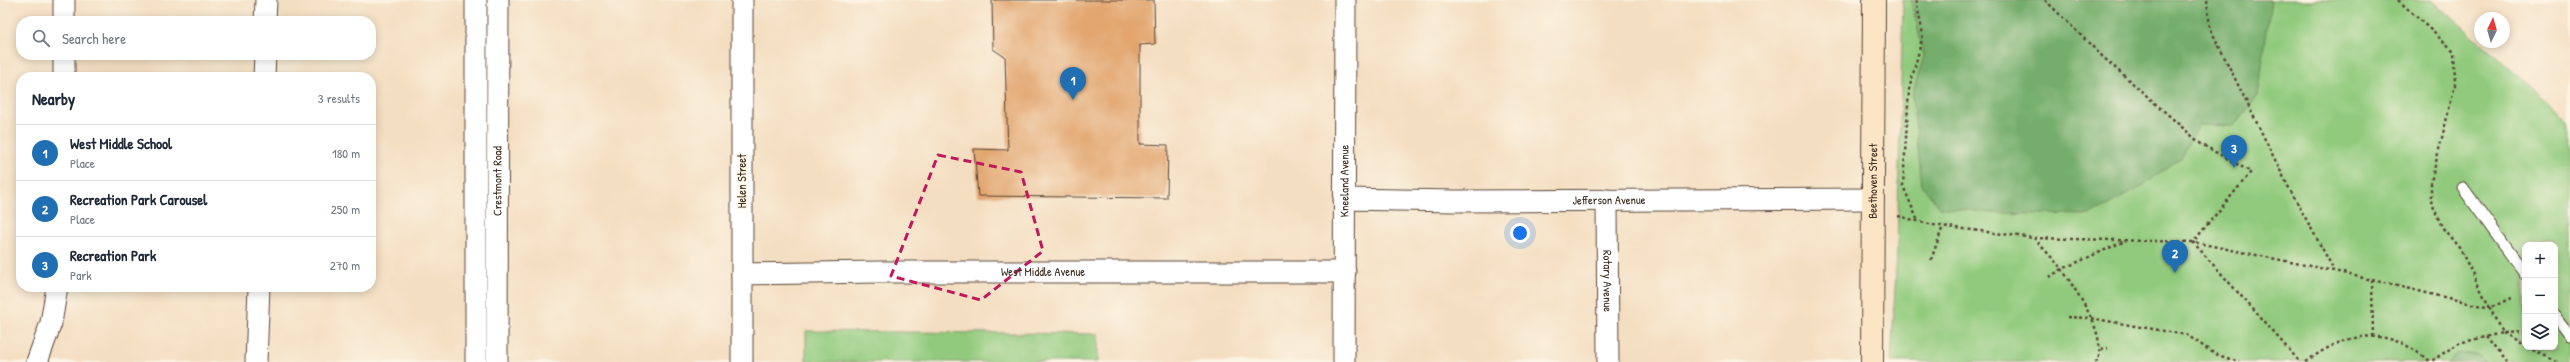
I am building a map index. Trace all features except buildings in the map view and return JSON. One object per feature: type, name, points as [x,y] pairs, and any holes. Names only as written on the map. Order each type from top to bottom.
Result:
[{"type":"street","points":[[64,0],[64,16]]},
{"type":"street","points":[[266,0],[266,16]]},
{"type":"street","name":"Crestmont Road","points":[[476,0],[476,362]]},
{"type":"street","name":"Crestmont Road","points":[[497,362],[498,0]]},
{"type":"street","name":"Helen Street","points":[[742,0],[742,362]]},
{"type":"street","name":"Kneeland Avenue","points":[[1344,362],[1345,0]]},
{"type":"street","name":"Beethoven Street","points":[[1872,362],[1874,0]]},
{"type":"street","points":[[64,60],[64,72]]},
{"type":"street","points":[[264,72],[265,60]]},
{"type":"street","points":[[476,188],[498,188]]},
{"type":"street","name":"Jefferson Avenue","points":[[1344,199],[1873,199]]},
{"type":"street","name":"Rotary Avenue","points":[[1607,200],[1608,362]]},
{"type":"street","name":"West Middle Avenue","points":[[742,274],[881,272],[1345,272]]},
{"type":"street","points":[[37,362],[51,323],[56,292]]},
{"type":"street","points":[[256,362],[259,292]]},
{"type":"lane","points":[[2462,188],[2522,270]]},
{"type":"lane","points":[[2558,319],[2570,335]]},
{"type":"path","points":[[1916,0],[1923,35],[1909,90],[1903,186],[1918,221]]},
{"type":"path","points":[[2045,0],[2103,57],[2201,144],[2251,172],[2194,242]]},
{"type":"path","points":[[2207,0],[2210,28],[2288,186],[2334,271]]},
{"type":"path","points":[[2398,0],[2454,51],[2455,85],[2431,182],[2431,201],[2442,227],[2460,249],[2502,333],[2522,343]]},
{"type":"path","points":[[1898,216],[1943,226],[2034,238],[2194,242],[2334,271],[2490,308],[2513,297]]},
{"type":"path","points":[[1931,260],[1943,226]]},
{"type":"path","points":[[2034,238],[2062,269],[2090,318],[2101,349],[2098,361],[2095,362]]},
{"type":"path","points":[[2048,278],[2062,269],[2126,240]]},
{"type":"path","points":[[2194,242],[2300,362]]},
{"type":"path","points":[[2372,280],[2373,336]]},
{"type":"path","points":[[2067,317],[2090,318],[2187,335],[2215,354],[2239,362]]},
{"type":"path","points":[[2306,362],[2325,347],[2350,338],[2373,336],[2398,340],[2417,351],[2430,362],[2459,343],[2502,333],[2522,332]]},
{"type":"path","points":[[2486,337],[2506,362]]},
{"type":"path","points":[[2101,349],[2108,348]]},
{"type":"path","points":[[2534,350],[2556,362]]},
{"type":"highlighted area","points":[[938,155],[1021,172],[1043,251],[981,300],[891,276]]},
{"type":"green space","points":[[1903,0],[2432,0],[2474,37],[2474,48],[2487,48],[2570,120],[2570,362],[1891,362],[1897,252]]},
{"type":"green space","points":[[1911,0],[2271,0],[2258,96],[2234,126],[2198,125],[2181,158],[2142,186],[2090,215],[1992,213],[1939,207],[1922,185],[1912,95],[1924,56]]},
{"type":"green space","points":[[806,331],[1098,334],[1098,362],[806,362]]},
{"type":"green space","points":[[2456,354],[2479,355],[2486,362],[2447,362]]},
{"type":"place","name":"West Middle School","points":[[1073,100]]},
{"type":"place","name":"Recreation Park","points":[[2234,168]]},
{"type":"place","name":"Recreation Park Carousel","points":[[2175,273]]}]
